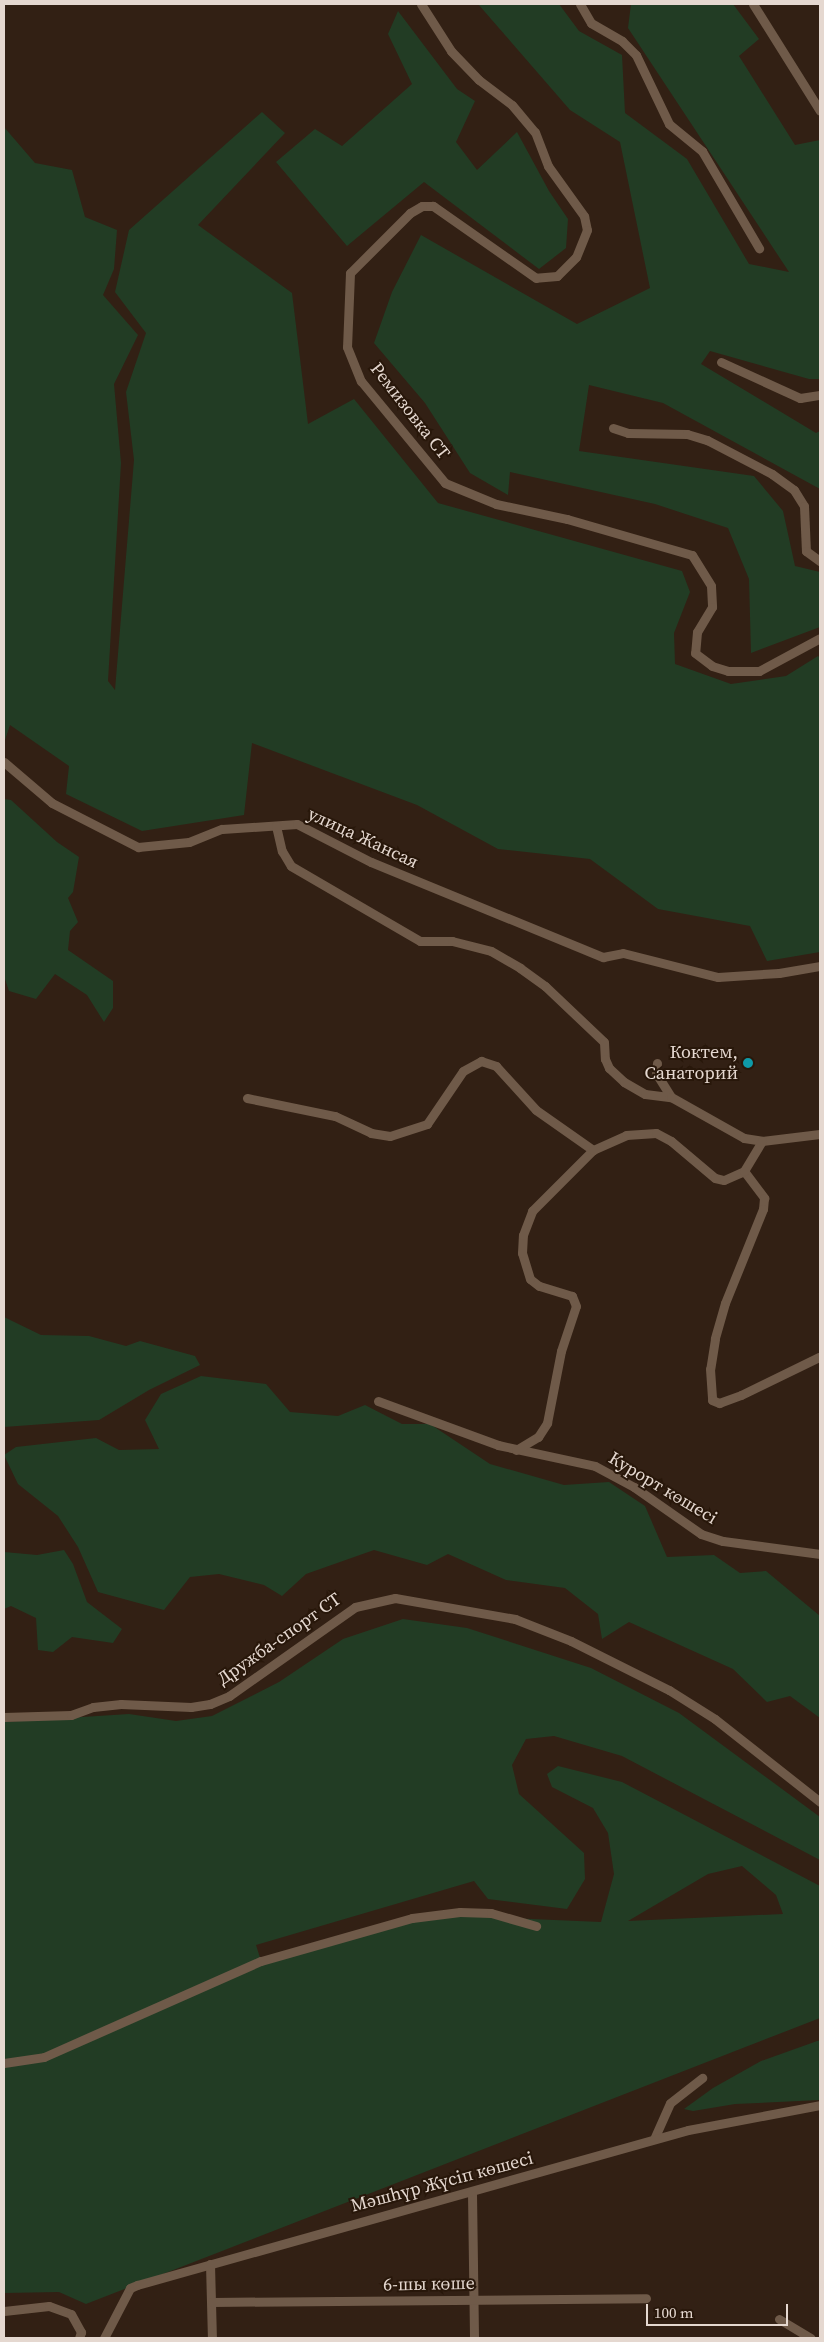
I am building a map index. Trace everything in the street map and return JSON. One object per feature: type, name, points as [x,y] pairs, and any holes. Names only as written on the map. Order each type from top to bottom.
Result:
[{"type":"street","name":"Ремизовка СТ","points":[[421,4],[451,51],[479,80],[512,105],[535,132],[548,166],[584,216],[586,230],[576,258],[557,276],[536,278],[475,232],[433,206],[422,206],[410,213],[350,273],[347,347],[361,381],[445,483],[496,504],[567,519],[692,555],[705,571],[712,593],[712,607],[697,632],[695,653],[712,666],[728,671],[759,671],[820,638]]},
{"type":"street","points":[[580,4],[591,23],[622,41],[636,55],[669,124],[702,151],[759,248]]},
{"type":"street","points":[[753,4],[820,111]]},
{"type":"street","points":[[721,362],[800,398],[820,395]]},
{"type":"street","points":[[613,428],[628,433],[687,434],[707,440],[772,474],[794,490],[804,506],[806,551],[820,561]]},
{"type":"street","name":"улица Жансая","points":[[4,762],[52,803],[138,848],[189,842],[222,829],[297,824],[372,862],[602,956],[623,953],[718,977],[779,973],[820,966]]},
{"type":"street","points":[[276,826],[282,851],[291,866],[420,941],[452,941],[491,951],[520,968],[545,986],[604,1042],[605,1059],[609,1068],[624,1082],[645,1094],[671,1097],[744,1138],[762,1141],[820,1134]]},
{"type":"street","points":[[248,1098],[335,1116],[371,1133],[390,1136],[427,1124],[464,1071],[481,1061],[496,1066],[536,1110],[593,1150]]},
{"type":"street","points":[[657,1063],[656,1073],[671,1097]]},
{"type":"street","points":[[516,1450],[538,1437],[547,1423],[561,1351],[576,1306],[572,1296],[539,1286],[530,1279],[522,1253],[523,1235],[538,1203],[593,1150],[626,1135],[656,1133],[671,1141],[715,1178],[724,1180],[744,1171],[762,1141]]},
{"type":"street","points":[[744,1171],[764,1198],[763,1209],[725,1304],[715,1339],[710,1369],[712,1400],[719,1403],[741,1395],[818,1356]]},
{"type":"street","name":"Курорт көшесі","points":[[378,1401],[516,1450],[573,1459],[613,1474],[701,1534],[723,1541],[820,1554]]},
{"type":"street","name":"Дружба-спорт СТ","points":[[4,1717],[72,1714],[93,1706],[121,1704],[191,1707],[210,1704],[229,1696],[355,1607],[395,1598],[515,1619],[571,1641],[668,1690],[715,1719],[820,1802]]},
{"type":"street","points":[[4,2062],[44,2056],[261,1961],[404,1920],[460,1912],[492,1913],[536,1926]]},
{"type":"street","points":[[654,2139],[670,2103],[702,2078]]},
{"type":"street","name":"Мәшhүр Жүсіп көшесі","points":[[104,2338],[130,2288],[210,2264],[472,2193],[654,2139],[820,2104]]},
{"type":"street","points":[[472,2193],[474,2338]]},
{"type":"street","points":[[210,2264],[212,2338]]},
{"type":"street","name":"6-шы көше","points":[[212,2302],[646,2298]]},
{"type":"street","points":[[4,2311],[49,2306],[71,2314],[81,2332],[79,2338]]},
{"type":"street","points":[[779,2319],[811,2338]]},
{"type":"green space","points":[[478,4],[559,4],[579,31],[622,55],[625,113],[687,159],[749,264],[789,272],[628,28],[631,4],[733,4],[759,39],[739,56],[795,145],[820,140],[820,379],[809,379],[710,351],[701,364],[816,433],[820,431],[820,489],[663,403],[589,385],[579,451],[754,476],[783,511],[795,566],[820,572],[820,627],[751,653],[749,579],[728,528],[655,504],[510,472],[508,495],[470,473],[425,403],[374,343],[392,292],[421,235],[577,324],[650,288],[620,142],[570,110]]},
{"type":"green space","points":[[398,11],[457,89],[475,101],[456,142],[477,170],[517,132],[549,191],[568,219],[566,248],[539,269],[424,182],[347,246],[276,162],[315,129],[342,146],[412,84],[388,34]]},
{"type":"green space","points":[[262,112],[285,133],[198,225],[292,293],[308,424],[354,399],[438,503],[682,571],[690,592],[674,633],[675,664],[731,684],[786,676],[818,656],[820,658],[820,952],[767,961],[750,926],[658,909],[590,859],[498,849],[417,805],[252,743],[244,815],[142,831],[66,794],[69,766],[10,725],[4,743],[4,127],[35,163],[72,170],[85,217],[117,230],[114,269],[103,295],[138,335],[114,384],[121,463],[108,681],[115,690],[134,460],[126,392],[146,333],[115,292],[129,230]]},
{"type":"green space","points":[[4,799],[11,800],[57,842],[79,857],[73,892],[68,898],[78,922],[70,931],[68,950],[113,981],[113,1008],[104,1022],[87,995],[55,974],[36,999],[9,991],[4,976]]},
{"type":"green space","points":[[4,1317],[41,1335],[89,1336],[126,1346],[140,1341],[195,1356],[200,1365],[149,1390],[99,1420],[4,1427]]},
{"type":"green space","points":[[201,1376],[266,1384],[290,1412],[338,1416],[365,1405],[402,1424],[430,1424],[490,1464],[564,1485],[609,1482],[645,1506],[667,1557],[714,1555],[740,1573],[766,1571],[820,1616],[820,1718],[790,1696],[767,1702],[733,1669],[629,1622],[602,1639],[598,1614],[565,1588],[506,1580],[448,1554],[427,1565],[374,1550],[306,1574],[282,1596],[264,1585],[219,1574],[190,1577],[164,1610],[98,1592],[78,1547],[58,1516],[18,1484],[4,1455],[16,1447],[96,1438],[119,1450],[159,1449],[145,1420],[161,1394]]},
{"type":"green space","points":[[64,1550],[73,1564],[87,1602],[122,1629],[113,1643],[72,1637],[53,1652],[38,1650],[36,1618],[11,1606],[4,1609],[4,1552],[37,1555]]},
{"type":"green space","points":[[403,1619],[467,1628],[591,1668],[679,1713],[820,1817],[820,1860],[622,1756],[554,1736],[526,1739],[512,1765],[519,1794],[584,1853],[585,1879],[567,1909],[488,1899],[474,1881],[256,1945],[262,1964],[438,1915],[601,1922],[614,1874],[608,1833],[593,1808],[552,1787],[547,1774],[558,1766],[622,1782],[820,1886],[820,2018],[86,2304],[59,2292],[4,2293],[4,1722],[129,1714],[176,1721],[212,1716],[279,1682],[343,1639]],"holes":[[[742,1866],[776,1895],[783,1914],[628,1921],[708,1874]]]},
{"type":"green space","points":[[820,2040],[820,2100],[735,2104],[693,2111],[684,2109],[713,2088],[761,2061]]},
{"type":"place","name":"Коктем, Санаторий","points":[[748,1063]]}]
